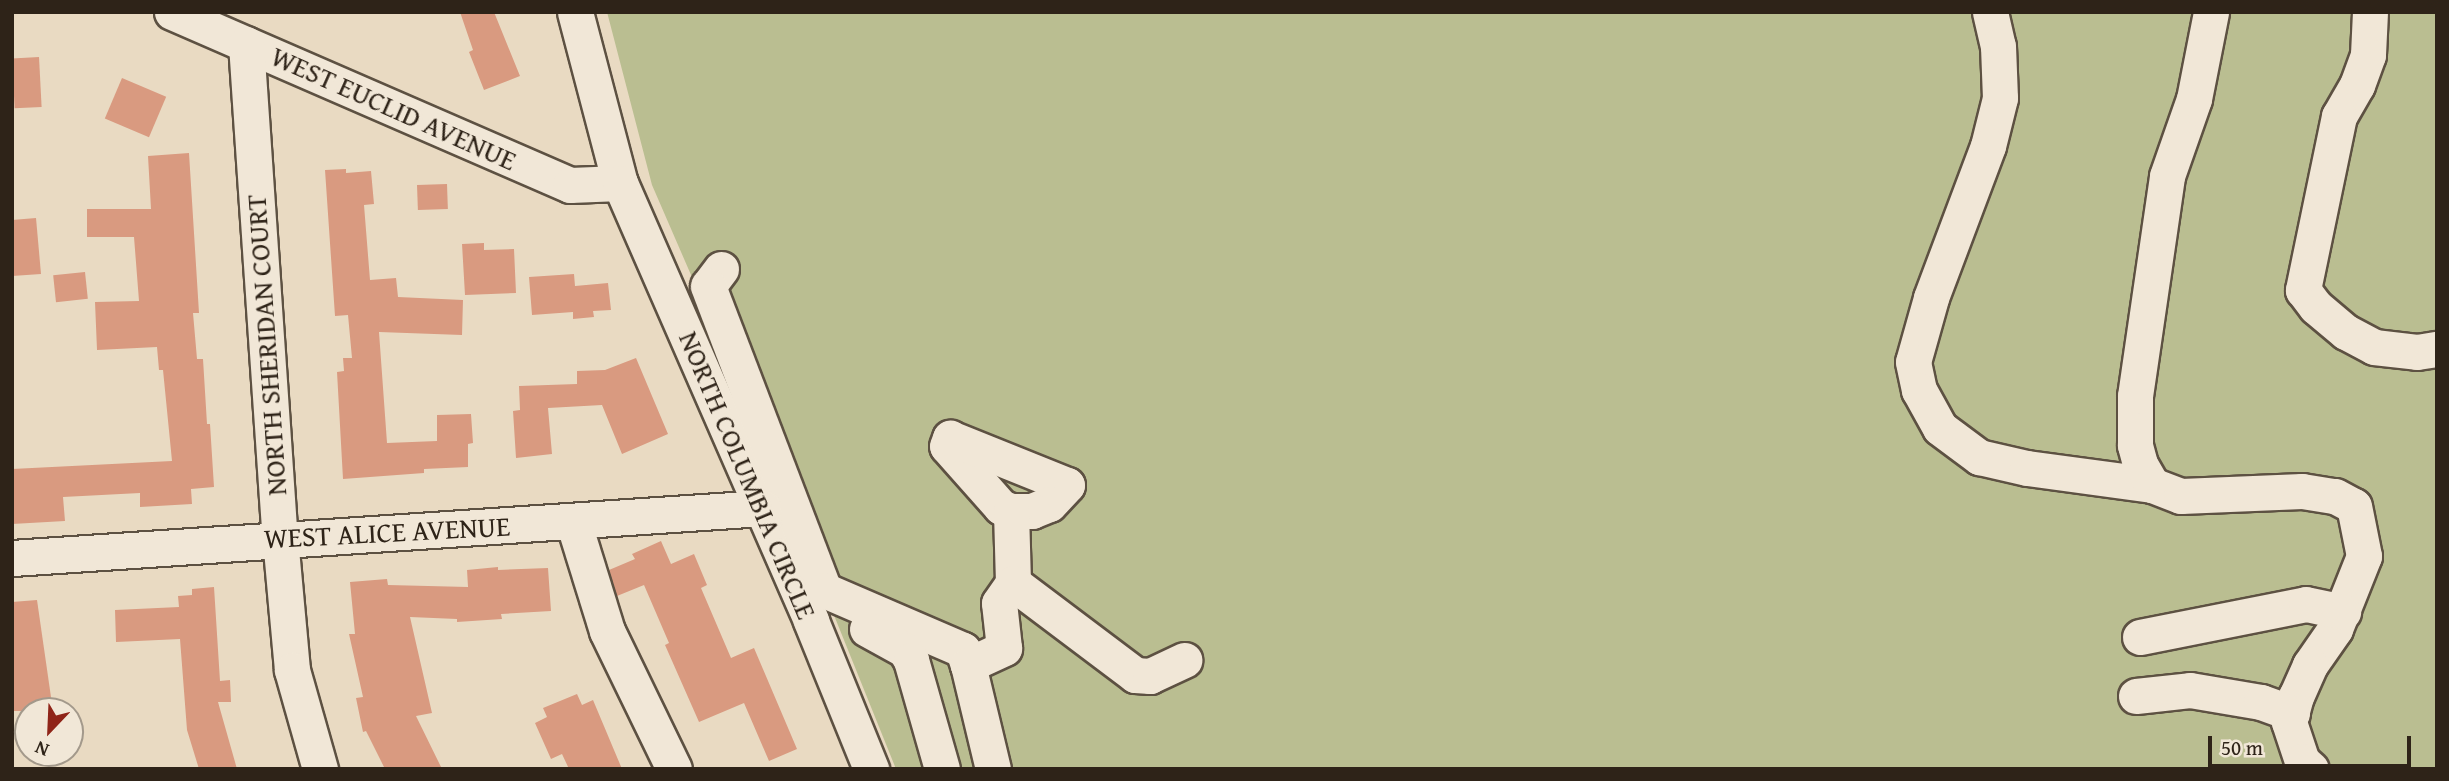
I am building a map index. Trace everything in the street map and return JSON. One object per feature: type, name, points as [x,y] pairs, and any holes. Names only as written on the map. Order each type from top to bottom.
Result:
[{"type":"street","name":"NORTH COLUMBIA CIRCLE","points":[[575,12],[620,183],[763,508],[871,769]]},
{"type":"street","points":[[1990,12],[1998,46],[2000,98],[1988,146],[1931,298],[1913,362],[1919,390],[1940,428],[1979,457],[2027,468],[2152,485],[2181,496],[2302,491],[2334,496],[2354,506],[2364,556],[2335,629],[2310,665],[2289,722],[2302,761],[2311,769]]},
{"type":"street","points":[[2152,485],[2140,464],[2135,445],[2135,396],[2167,176],[2194,99],[2211,12]]},
{"type":"street","points":[[2370,12],[2368,55],[2357,85],[2339,116],[2304,290],[2326,316],[2374,347],[2417,352],[2437,349]]},
{"type":"street","name":"WEST EUCLID AVENUE","points":[[189,16],[246,44],[570,184],[620,183]]},
{"type":"street","name":"NORTH SHERIDAN COURT","points":[[246,44],[280,538],[292,670],[320,769]]},
{"type":"street","points":[[721,269],[708,286],[824,590],[963,650],[993,769]]},
{"type":"street","name":"WEST ALICE AVENUE","points":[[12,558],[280,538],[763,508]]},
{"type":"street","points":[[968,665],[1004,648],[999,603],[1013,583],[1011,511]]},
{"type":"street","points":[[573,521],[607,631],[674,769]]},
{"type":"street","points":[[1013,583],[1135,675],[1150,676],[1185,660]]},
{"type":"street","points":[[2140,637],[2306,604],[2343,612]]},
{"type":"street","points":[[811,621],[849,621],[905,650],[911,660],[942,769]]},
{"type":"street","points":[[2136,696],[2190,690],[2261,702],[2292,713]]},
{"type":"green space","points":[[607,12],[2437,12],[2437,769],[896,769],[773,464],[652,185]]},
{"type":"building","points":[[460,12],[494,12],[520,76],[484,90],[469,52],[473,50]]},
{"type":"building","points":[[39,57],[42,107],[15,108],[12,58]]},
{"type":"building","points":[[122,78],[166,97],[149,137],[105,119]]},
{"type":"building","points":[[189,153],[199,313],[193,313],[197,359],[203,359],[214,487],[191,489],[192,504],[140,507],[140,493],[63,497],[65,521],[12,524],[12,469],[172,461],[163,370],[159,370],[157,347],[97,350],[95,302],[139,301],[134,237],[87,237],[87,209],[151,209],[148,156]]},
{"type":"building","points":[[346,169],[346,173],[371,171],[374,204],[364,205],[370,280],[396,278],[398,297],[463,300],[462,335],[379,332],[387,443],[437,441],[437,415],[471,414],[473,443],[468,444],[468,467],[424,469],[424,473],[343,479],[337,372],[344,371],[343,358],[352,358],[348,315],[335,316],[325,170]]},
{"type":"building","points":[[447,184],[448,209],[418,210],[417,185]]},
{"type":"building","points":[[36,218],[41,274],[12,276],[12,220]]},
{"type":"building","points":[[484,243],[484,250],[514,249],[516,293],[465,295],[462,244]]},
{"type":"building","points":[[85,272],[88,299],[56,302],[53,275]]},
{"type":"building","points":[[574,274],[575,286],[608,283],[611,310],[593,311],[594,317],[573,319],[573,312],[532,315],[529,277]]},
{"type":"building","points":[[636,358],[668,434],[622,454],[602,405],[548,408],[552,454],[516,458],[513,411],[520,410],[519,386],[577,384],[577,371],[605,370]]},
{"type":"building","points":[[661,541],[671,564],[694,554],[707,585],[701,588],[731,658],[754,648],[797,749],[769,761],[744,703],[699,722],[665,645],[669,643],[644,585],[617,596],[609,570],[635,559],[632,554]]},
{"type":"building","points":[[498,567],[498,570],[548,568],[551,611],[501,614],[502,619],[457,622],[457,619],[410,617],[432,713],[416,716],[442,769],[385,769],[366,731],[363,732],[356,698],[363,697],[349,634],[355,634],[350,582],[387,579],[388,585],[468,587],[467,570]]},
{"type":"building","points":[[214,587],[220,681],[230,680],[231,702],[218,702],[237,769],[199,769],[187,730],[180,639],[116,642],[115,610],[179,607],[178,596],[192,595],[192,589]]},
{"type":"building","points":[[37,600],[51,697],[14,697],[14,711],[12,711],[12,602]]},
{"type":"building","points":[[577,694],[582,705],[593,700],[622,769],[569,769],[562,754],[551,759],[535,723],[547,717],[543,708]]}]
